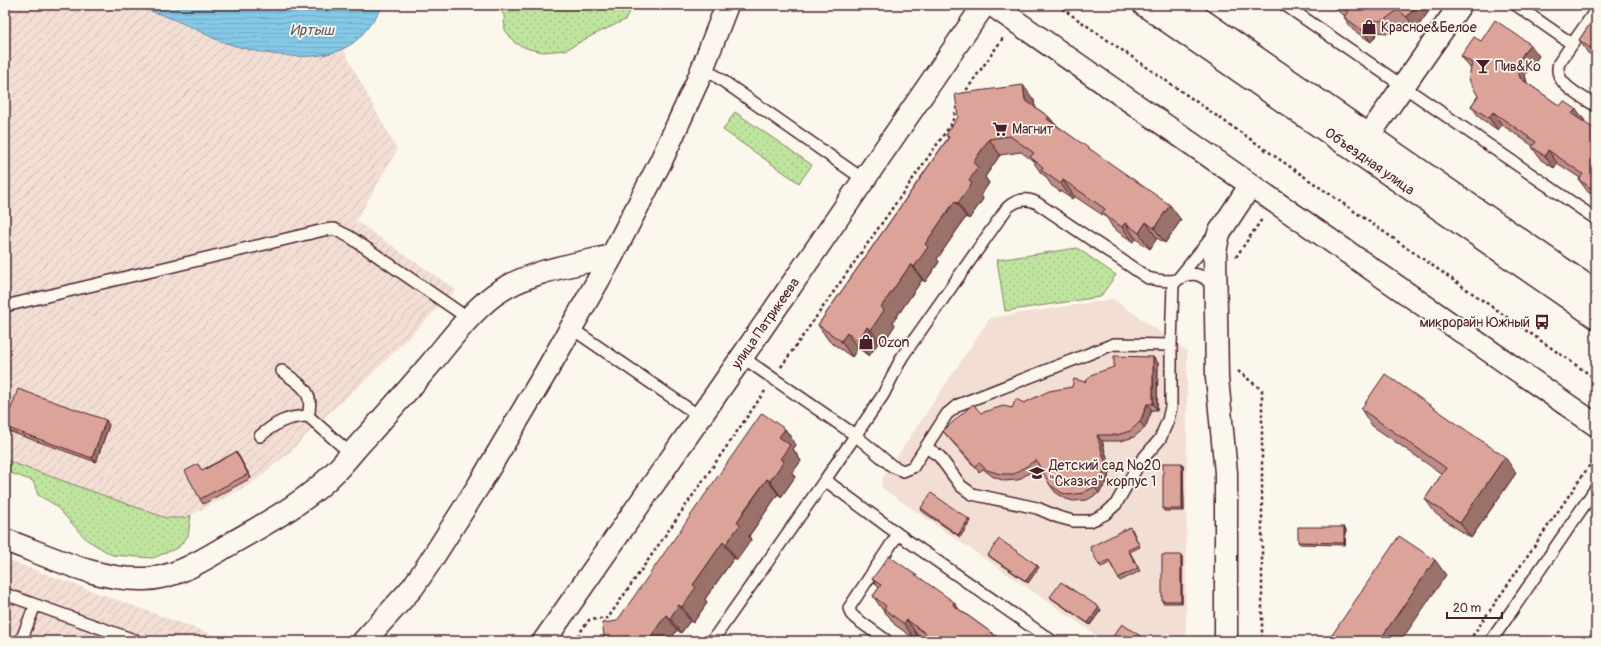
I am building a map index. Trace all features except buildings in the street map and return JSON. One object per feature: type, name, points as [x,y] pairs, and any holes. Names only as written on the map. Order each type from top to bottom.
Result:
[{"type":"street","points":[[366,637],[413,587],[434,556],[480,485],[571,328],[612,256],[661,161],[703,67],[727,5]]},
{"type":"street","name":"улица Патрикеева","points":[[544,641],[699,416],[742,357],[984,5]]},
{"type":"street","points":[[992,5],[1250,186],[1596,425]]},
{"type":"street","name":"Объездная улица","points":[[1144,5],[1596,292]]},
{"type":"street","name":"Объездная улица","points":[[1180,5],[1596,317]]},
{"type":"street","points":[[1363,143],[1460,5]]},
{"type":"street","points":[[1226,641],[1226,473],[1217,378],[1216,242],[1224,224],[1250,186]]},
{"type":"street","points":[[5,540],[94,573],[120,578],[146,579],[167,576],[209,557],[292,507],[334,473],[469,319],[495,295],[512,284],[565,266],[612,256]]},
{"type":"lane","points":[[1285,5],[1596,219]]},
{"type":"lane","points":[[1516,5],[1572,44]]},
{"type":"lane","points":[[1596,10],[1559,63],[1557,70],[1559,78],[1564,84],[1596,106]]},
{"type":"lane","points":[[703,67],[863,180]]},
{"type":"lane","points":[[712,641],[883,395],[902,357],[1013,203],[1026,199],[1032,200],[1148,278],[1157,280],[1176,280],[1192,274],[1201,276],[1210,284],[1216,296]]},
{"type":"lane","points":[[926,447],[938,456],[961,486],[972,494],[1037,508],[1058,517],[1073,521],[1090,520],[1105,514],[1116,504],[1140,462],[1160,439],[1168,420],[1171,407],[1173,285],[1224,224]]},
{"type":"lane","points":[[5,306],[324,230],[334,230],[350,237],[469,319]]},
{"type":"lane","points":[[571,328],[699,416]]},
{"type":"lane","points":[[742,357],[855,435],[892,466],[903,471],[907,471],[913,467],[947,414],[958,405],[1114,344],[1171,345]]},
{"type":"lane","points":[[282,371],[305,388],[310,397],[311,405],[308,416]]},
{"type":"lane","points":[[260,436],[284,419],[308,416],[351,454]]},
{"type":"lane","points":[[825,480],[898,534],[1052,641]]},
{"type":"lane","points":[[1491,641],[1596,488]]},
{"type":"lane","points":[[888,641],[854,618],[849,608],[898,534]]},
{"type":"lane","points":[[5,594],[137,641]]},
{"type":"lane","points":[[21,641],[35,605]]},
{"type":"path","points":[[1057,5],[1596,379]]},
{"type":"path","points":[[574,641],[589,620],[608,618],[773,378],[952,123],[957,105],[1003,38]]},
{"type":"path","points":[[1236,257],[1262,219]]},
{"type":"path","points":[[1236,368],[1238,372],[1262,390],[1262,641]]},
{"type":"path","points":[[1469,641],[1596,456]]},
{"type":"shaded area","points":[[5,5],[126,5],[143,8],[220,41],[286,57],[308,57],[327,54],[343,49],[397,150],[356,221],[456,290],[372,374],[317,424],[290,452],[251,484],[185,518],[166,518],[5,460]]},
{"type":"shaded area","name":"Детский сад №20 \"Сказка\" корпус 1","points":[[1113,299],[1187,351],[1186,641],[1105,641],[882,488],[882,479],[990,318]]},
{"type":"shaded area","points":[[5,559],[230,641],[5,641]]},
{"type":"green space","points":[[497,5],[631,5],[630,11],[625,20],[566,50],[543,52],[529,49],[515,43],[505,30],[504,15]]},
{"type":"green space","points":[[735,112],[812,165],[799,183],[723,130]]},
{"type":"green space","points":[[1077,248],[1116,275],[1100,297],[1005,311],[997,260]]},
{"type":"green space","points":[[5,460],[166,518],[185,518],[191,515],[188,536],[178,548],[153,558],[112,555],[87,540],[55,505],[38,495],[33,481],[5,471]]},
{"type":"water","name":"Иртыш","points":[[126,5],[384,5],[369,27],[358,39],[344,48],[328,54],[291,56],[271,54],[235,46],[217,40],[187,25],[161,15]]},
{"type":"place","name":"Красное&Белое","points":[[1369,27]]},
{"type":"place","name":"Пив&Ко","points":[[1483,66]]},
{"type":"place","name":"Магнит","points":[[1000,129]]},
{"type":"place","name":"микрорайн Южный","points":[[1542,322]]},
{"type":"place","name":"Ozon","points":[[866,342]]},
{"type":"place","name":"Детский сад №20 \"Сказка\" корпус 1","points":[[1037,473]]}]
